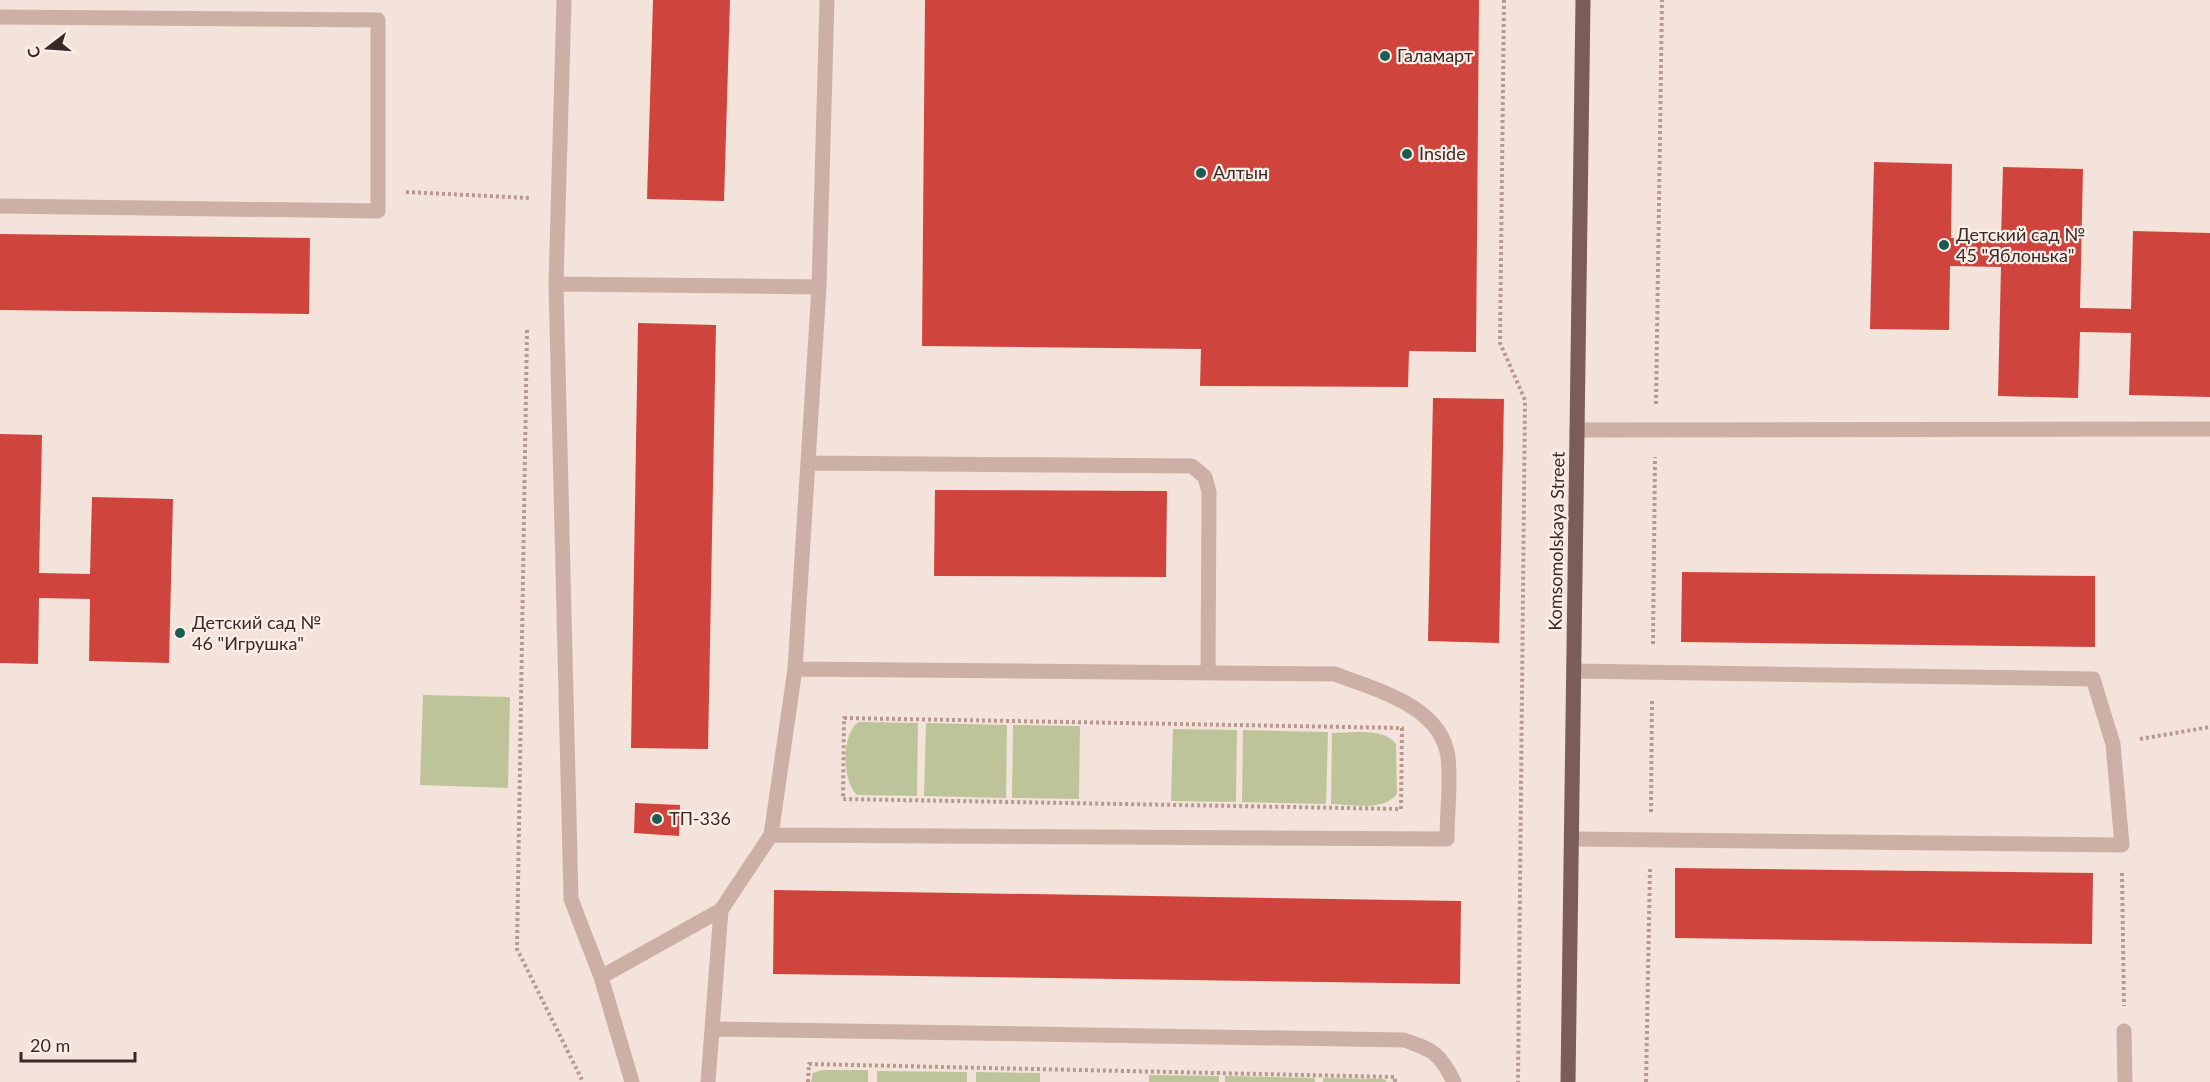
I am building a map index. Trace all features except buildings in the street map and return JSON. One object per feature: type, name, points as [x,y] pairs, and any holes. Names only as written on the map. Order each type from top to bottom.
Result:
[{"type":"main road","name":"Komsomolskaya Street","points":[[1568,1082],[1583,0]]},
{"type":"lane","points":[[564,0],[556,284],[571,899],[602,977],[632,1082]]},
{"type":"lane","points":[[602,977],[721,910],[771,835],[795,669],[819,288],[827,0]]},
{"type":"lane","points":[[0,17],[378,20],[378,211],[0,206]]},
{"type":"lane","points":[[556,284],[819,288]]},
{"type":"lane","points":[[1577,430],[2210,429]]},
{"type":"lane","points":[[808,463],[1192,466],[1205,477],[1209,492],[1208,673]]},
{"type":"lane","points":[[771,835],[1447,839],[1448,755],[1436,726],[1407,704],[1335,674],[795,669]]},
{"type":"lane","points":[[1572,839],[2122,845],[2113,744],[2093,680],[1575,671]]},
{"type":"lane","points":[[708,1082],[721,910]]},
{"type":"lane","points":[[712,1029],[1404,1040],[1426,1048],[1444,1060],[1454,1082]]},
{"type":"lane","points":[[2124,1031],[2125,1082]]},
{"type":"path","points":[[1504,0],[1500,343],[1525,400],[1518,1082]]},
{"type":"path","points":[[1646,1082],[1662,0]]},
{"type":"path","points":[[529,186],[529,210]]},
{"type":"path","points":[[378,190],[529,198]]},
{"type":"path","points":[[527,329],[517,949],[583,1082]]},
{"type":"path","points":[[844,718],[1402,728],[1401,809],[843,799],[844,718]]},
{"type":"path","points":[[2113,744],[2210,727]]},
{"type":"path","points":[[2122,845],[2124,1031]]},
{"type":"path","points":[[808,1082],[808,1064],[1395,1077],[1395,1082]]},
{"type":"green space","points":[[423,695],[510,697],[508,788],[420,785]]},
{"type":"green space","points":[[859,722],[918,723],[917,796],[857,795],[852,789],[846,769],[847,746],[853,727]]},
{"type":"green space","points":[[926,723],[1007,725],[1006,798],[924,796]]},
{"type":"green space","points":[[1013,725],[1080,726],[1079,799],[1012,798]]},
{"type":"green space","points":[[1173,729],[1237,730],[1236,802],[1171,801]]},
{"type":"green space","points":[[1243,730],[1328,732],[1326,804],[1242,802]]},
{"type":"green space","points":[[1332,733],[1375,733],[1384,735],[1396,744],[1397,794],[1391,800],[1376,805],[1331,804]]},
{"type":"green space","points":[[822,1070],[868,1070],[868,1082],[811,1082],[813,1073]]},
{"type":"green space","points":[[877,1071],[967,1072],[967,1082],[877,1082]]},
{"type":"green space","points":[[976,1072],[1040,1073],[1040,1082],[976,1082]]},
{"type":"green space","points":[[1149,1075],[1219,1076],[1219,1082],[1149,1082]]},
{"type":"green space","points":[[1225,1076],[1315,1078],[1315,1082],[1225,1082]]},
{"type":"green space","points":[[1323,1078],[1384,1079],[1387,1082],[1323,1082]]},
{"type":"place","name":"Галамарт","points":[[1385,56]]},
{"type":"place","name":"Inside","points":[[1407,154]]},
{"type":"place","name":"Алтын","points":[[1201,173]]},
{"type":"place","name":"Детский сад № 45 \"Яблонька\"","points":[[1944,245]]},
{"type":"place","name":"Детский сад № 46 \"Игрушка\"","points":[[180,633]]},
{"type":"place","name":"ТП-336","points":[[657,819]]}]
